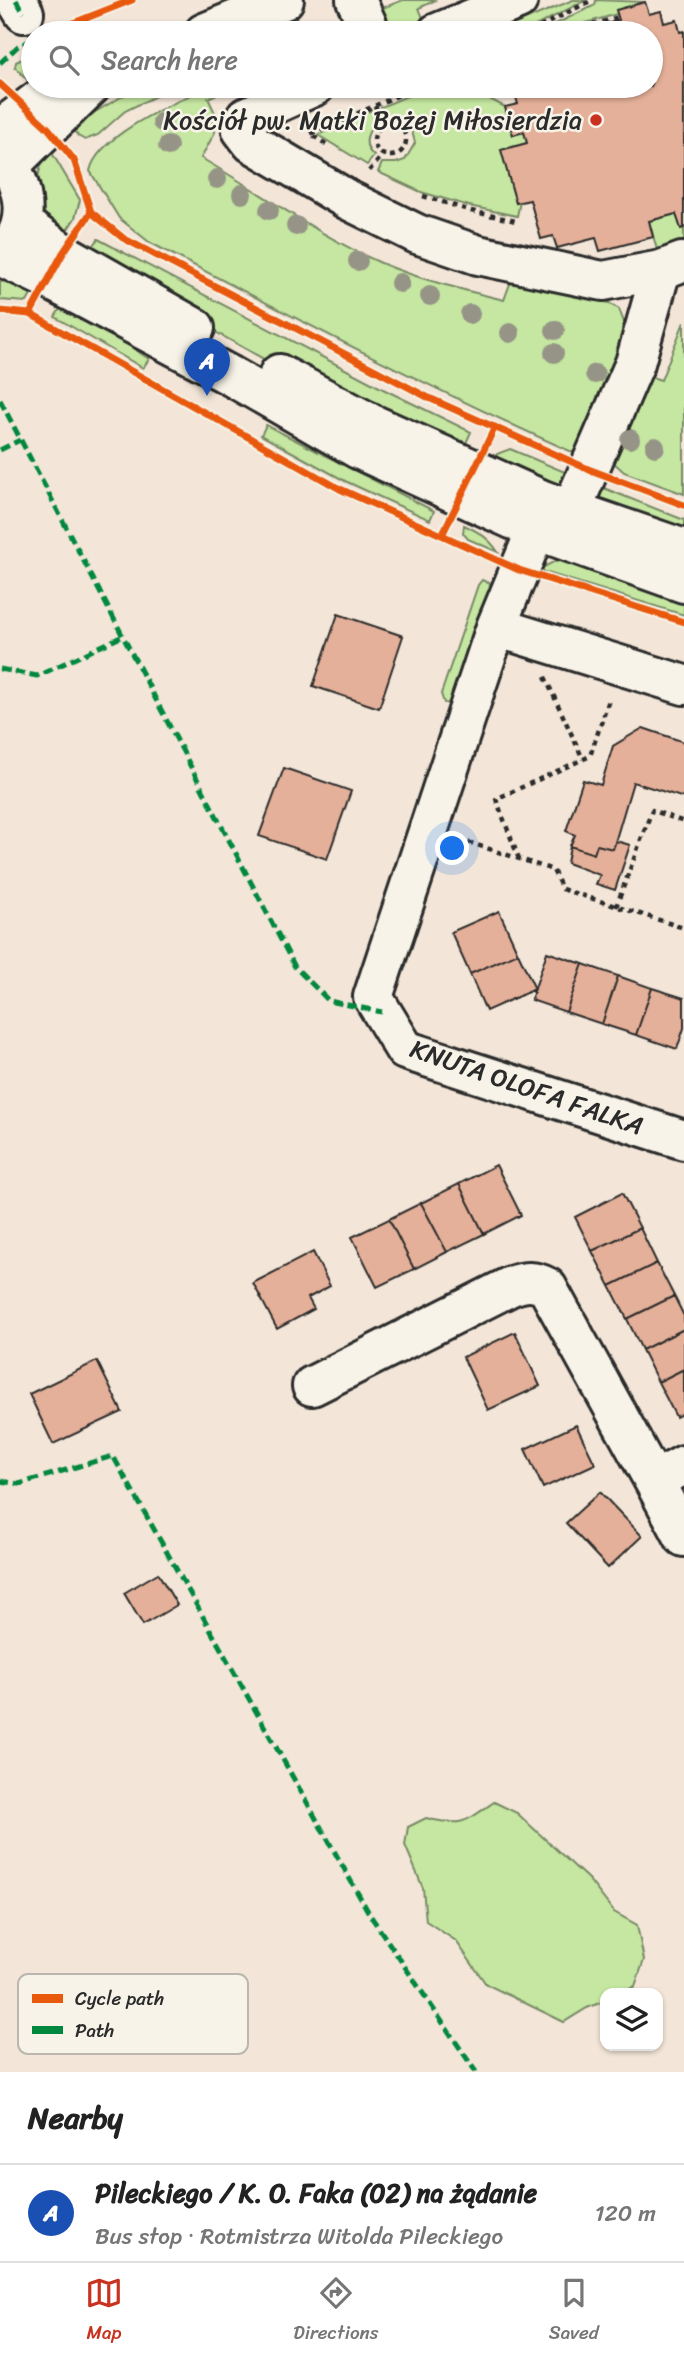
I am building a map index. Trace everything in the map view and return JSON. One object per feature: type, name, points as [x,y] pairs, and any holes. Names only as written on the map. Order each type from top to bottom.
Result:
[{"type":"street","points":[[233,21],[284,0]]},
{"type":"street","points":[[356,0],[366,21]]},
{"type":"street","points":[[494,21],[528,14]]},
{"type":"street","points":[[0,129],[41,98]]},
{"type":"street","points":[[77,98],[5,160],[19,184],[23,203],[21,223],[14,241],[1,258],[50,280],[231,376],[358,449],[551,514],[684,549]]},
{"type":"street","points":[[288,98],[246,117],[242,130],[252,143],[348,200],[417,234],[478,255],[603,281],[673,266]]},
{"type":"street","points":[[21,223],[76,260],[244,356],[684,583]]},
{"type":"street","name":"KNUTA OLOFA FALKA","points":[[673,266],[635,363],[551,514],[511,632],[429,829],[373,997],[405,1050],[684,1140]]},
{"type":"street","points":[[511,632],[684,685]]},
{"type":"street","points":[[312,1386],[511,1286],[524,1281],[537,1282],[547,1287],[669,1473],[684,1536]]},
{"type":"path","points":[[528,14],[592,0]]},
{"type":"path","points":[[604,21],[618,17]]},
{"type":"path","points":[[330,146],[310,134],[392,98]]},
{"type":"path","points":[[374,106],[384,125]]},
{"type":"path","points":[[384,125],[399,127],[405,134],[403,149],[389,156],[384,154],[377,148],[375,138],[379,128],[384,125]]},
{"type":"path","points":[[359,165],[369,172],[384,154]]},
{"type":"path","points":[[416,194],[437,202],[516,221]]},
{"type":"path","points":[[511,632],[583,759]]},
{"type":"path","points":[[519,860],[496,799],[590,756],[620,666]]},
{"type":"path","points":[[616,906],[652,810],[684,821]]},
{"type":"path","points":[[429,829],[552,870],[562,889],[684,928]]},
{"type":"green space","points":[[403,0],[436,0],[419,8],[424,21],[383,21],[375,11]]},
{"type":"green space","points":[[573,0],[586,0],[545,21],[522,21]]},
{"type":"green space","points":[[596,0],[645,2],[593,21],[562,21],[595,5]]},
{"type":"green space","points":[[21,60],[21,73],[15,67],[16,62]]},
{"type":"green space","points":[[119,98],[152,98],[125,111],[98,135],[85,140],[78,136],[71,126]]},
{"type":"green space","points":[[186,98],[208,98],[217,117],[213,122],[215,132],[201,158],[334,240],[381,263],[411,275],[504,300],[511,281],[609,303],[619,309],[625,325],[607,388],[579,455],[416,379],[149,242],[119,218],[90,171],[96,157],[108,144],[141,120]]},
{"type":"green space","points":[[402,98],[488,98],[505,107],[513,135],[524,132],[527,143],[502,150],[516,203],[520,202],[517,216],[421,192],[378,172],[382,163],[405,160],[415,143],[406,123],[397,118],[385,118],[381,107]]},
{"type":"green space","points":[[371,110],[376,121],[368,134],[367,143],[374,156],[367,165],[318,135]]},
{"type":"green space","points":[[49,148],[80,200],[75,218],[62,238],[46,216],[38,196],[39,173]]},
{"type":"green space","points":[[676,214],[681,228],[684,228],[684,243],[657,250],[649,221]]},
{"type":"green space","points":[[98,239],[385,390],[471,432],[461,454],[262,358],[164,303],[88,255]]},
{"type":"green space","points":[[7,281],[35,288],[27,302],[0,300],[0,282]]},
{"type":"green space","points":[[64,302],[149,359],[143,368],[55,317]]},
{"type":"green space","points":[[684,322],[684,494],[624,472],[612,461],[639,373],[661,380]]},
{"type":"green space","points":[[266,425],[434,511],[430,520],[345,481],[261,435]]},
{"type":"green space","points":[[510,449],[572,475],[565,490],[492,468],[497,454]]},
{"type":"green space","points":[[591,483],[684,520],[684,544],[595,512]]},
{"type":"green space","points":[[464,525],[483,536],[498,552],[468,539],[463,533]]},
{"type":"green space","points":[[561,558],[684,595],[684,615],[538,570]]},
{"type":"green space","points":[[482,580],[499,588],[459,706],[444,703],[441,694]]},
{"type":"green space","points":[[494,1802],[517,1813],[589,1880],[614,1912],[637,1925],[644,1960],[635,1986],[600,1988],[600,2003],[564,2022],[486,1984],[456,1941],[426,1921],[423,1888],[405,1845],[408,1827],[426,1818],[455,1822],[476,1815]]},
{"type":"building","name":"Kościół pw. Matki Bożej Miłosierdzia","points":[[645,2],[649,14],[661,11],[664,23],[677,20],[680,32],[684,31],[684,228],[681,229],[676,214],[649,221],[653,237],[600,251],[596,238],[557,248],[553,236],[541,239],[530,200],[516,203],[501,150],[527,143],[524,132],[513,135],[505,107],[518,104],[516,98],[663,98],[663,21],[616,21],[619,20],[616,10]]},
{"type":"building","points":[[338,614],[403,636],[379,708],[313,686]]},
{"type":"building","points":[[643,728],[684,742],[684,798],[633,782],[613,849],[597,845],[594,854],[570,846],[575,835],[566,831],[583,780],[601,785],[613,746]]},
{"type":"building","points":[[284,768],[351,791],[327,859],[259,836]]},
{"type":"building","points":[[616,841],[630,845],[615,890],[596,884],[600,875],[567,863],[570,846],[594,854],[597,845],[613,849]]},
{"type":"building","points":[[499,911],[518,953],[470,974],[451,932]]},
{"type":"building","points":[[547,952],[583,964],[566,1012],[531,1000]]},
{"type":"building","points":[[518,953],[535,989],[486,1011],[470,974]]},
{"type":"building","points":[[583,964],[618,976],[602,1024],[566,1012]]},
{"type":"building","points":[[618,976],[652,988],[636,1035],[602,1024]]},
{"type":"building","points":[[652,988],[684,998],[684,1028],[677,1049],[636,1035]]},
{"type":"building","points":[[496,1165],[521,1215],[484,1234],[459,1184]]},
{"type":"building","points":[[459,1184],[484,1234],[447,1252],[421,1203]]},
{"type":"building","points":[[622,1193],[640,1228],[592,1251],[575,1217]]},
{"type":"building","points":[[421,1203],[447,1252],[414,1269],[389,1219]]},
{"type":"building","points":[[389,1219],[414,1269],[377,1287],[352,1237]]},
{"type":"building","points":[[640,1228],[657,1263],[610,1286],[592,1251]]},
{"type":"building","points":[[313,1252],[330,1286],[308,1298],[314,1309],[277,1329],[253,1283]]},
{"type":"building","points":[[657,1263],[674,1296],[627,1319],[610,1286]]},
{"type":"building","points":[[674,1296],[684,1316],[684,1329],[642,1350],[627,1319]]},
{"type":"building","points":[[684,1329],[684,1369],[658,1382],[642,1350]]},
{"type":"building","points":[[515,1332],[540,1386],[488,1410],[463,1357]]},
{"type":"building","points":[[97,1361],[122,1412],[53,1444],[29,1394]]},
{"type":"building","points":[[684,1369],[684,1413],[676,1417],[658,1382]]},
{"type":"building","points":[[576,1425],[595,1464],[543,1488],[525,1449]]},
{"type":"building","points":[[600,1492],[642,1536],[608,1568],[566,1523]]},
{"type":"building","points":[[158,1573],[177,1605],[143,1625],[124,1593]]},
{"type":"marked path","points":[[16,0],[24,13]]},
{"type":"marked path","points":[[0,63],[21,45]]},
{"type":"marked path","points":[[0,400],[295,967],[329,1001],[382,1012]]},
{"type":"marked path","points":[[0,450],[20,440]]},
{"type":"marked path","points":[[0,669],[37,676],[123,636]]},
{"type":"marked path","points":[[0,1481],[19,1484],[113,1456],[370,1915],[476,2072]]},
{"type":"cycle path","points":[[79,21],[132,0]]},
{"type":"cycle path","points":[[0,84],[48,128],[74,160],[91,212],[123,238],[429,398],[588,469],[684,505]]},
{"type":"cycle path","points":[[30,314],[63,253],[91,212]]},
{"type":"cycle path","points":[[0,311],[30,314],[340,489],[519,570],[684,622]]},
{"type":"cycle path","points":[[442,535],[495,427]]},
{"type":"place","name":"Kościół pw. Matki Bożej Miłosierdzia","points":[[596,120]]},
{"type":"place","name":"Pileckiego / K. O. Faka (02) na żądanie","points":[[207,396]]}]
